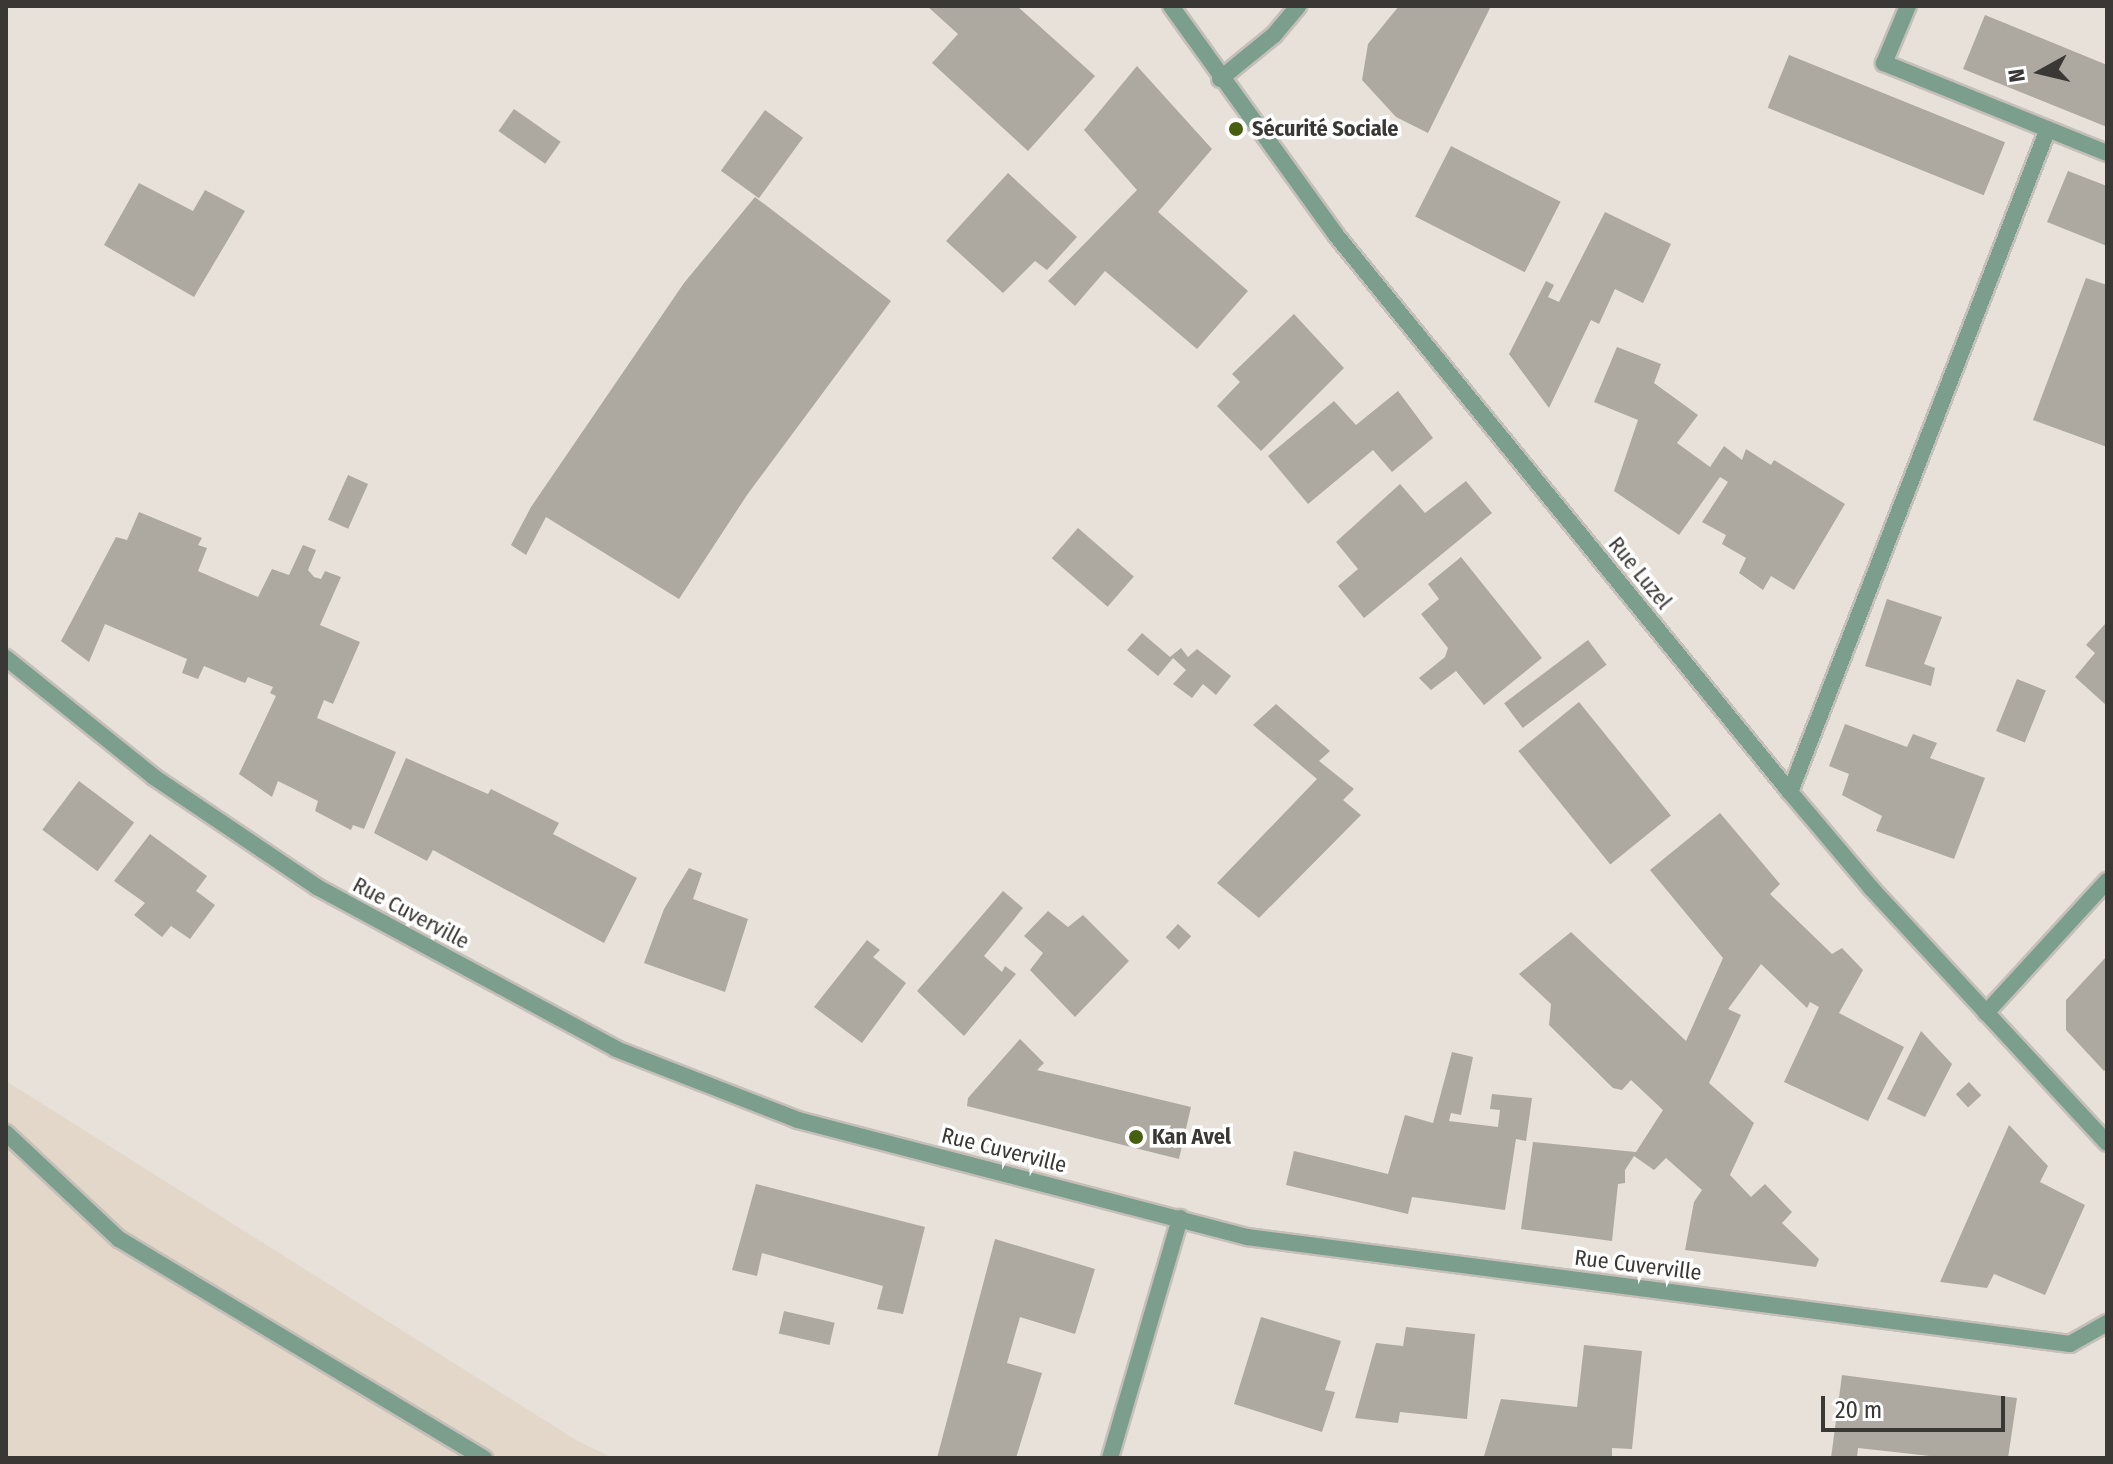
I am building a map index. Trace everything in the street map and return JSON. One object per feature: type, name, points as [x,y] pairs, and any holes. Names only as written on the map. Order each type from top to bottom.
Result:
[{"type":"street","name":"Rue Luzel","points":[[1171,6],[1220,79],[1336,235],[1790,792],[1986,1013],[2107,1143]]},
{"type":"street","points":[[1220,79],[1274,35],[1298,6]]},
{"type":"street","points":[[1908,6],[1884,63],[2107,153]]},
{"type":"street","points":[[1790,792],[2048,129]]},
{"type":"street","name":"Rue Cuverville","points":[[6,658],[154,777],[317,887],[616,1049],[798,1120],[1247,1237],[2070,1344],[2107,1323]]},
{"type":"street","points":[[1986,1013],[2107,881]]},
{"type":"street","points":[[6,1133],[119,1239],[484,1458]]},
{"type":"street","points":[[1110,1458],[1180,1218]]},
{"type":"shaded area","points":[[6,1081],[576,1440],[613,1458],[6,1458]]},
{"type":"building","points":[[927,6],[1017,6],[1095,76],[1028,151],[932,63],[958,34]]},
{"type":"building","points":[[1399,6],[1491,6],[1428,133],[1396,117],[1362,80],[1368,44]]},
{"type":"building","points":[[1985,15],[2107,65],[2107,127],[1963,69]]},
{"type":"building","points":[[1789,55],[2005,142],[1984,195],[1768,108]]},
{"type":"building","points":[[1137,66],[1212,149],[1158,212],[1248,291],[1197,349],[1105,271],[1075,306],[1048,281],[1137,190],[1084,130]]},
{"type":"building","points":[[514,109],[561,142],[545,164],[499,131]]},
{"type":"building","points":[[765,110],[803,138],[759,198],[721,171]]},
{"type":"building","points":[[1451,146],[1561,202],[1525,272],[1415,216]]},
{"type":"building","points":[[2068,171],[2107,186],[2107,246],[2047,222]]},
{"type":"building","points":[[1008,173],[1077,237],[1047,270],[1035,261],[1003,293],[946,241]]},
{"type":"building","points":[[139,183],[193,211],[205,190],[245,211],[194,297],[104,245]]},
{"type":"building","points":[[755,197],[891,301],[747,495],[679,599],[546,517],[526,555],[511,545],[531,507],[684,283]]},
{"type":"building","points":[[1605,212],[1671,244],[1643,303],[1615,289],[1599,324],[1591,320],[1549,408],[1509,354],[1546,281],[1554,285],[1548,297],[1559,302]]},
{"type":"building","points":[[2086,278],[2107,285],[2107,447],[2033,420]]},
{"type":"building","points":[[1294,314],[1344,368],[1261,451],[1217,406],[1240,382],[1232,374]]},
{"type":"building","points":[[1617,347],[1661,364],[1654,383],[1698,415],[1677,443],[1710,467],[1724,446],[1742,460],[1746,449],[1771,465],[1774,460],[1845,504],[1794,590],[1771,576],[1763,590],[1739,573],[1746,558],[1722,544],[1726,535],[1702,522],[1728,482],[1720,477],[1679,535],[1614,491],[1638,420],[1594,402]]},
{"type":"building","points":[[1398,391],[1433,438],[1392,472],[1373,450],[1308,504],[1268,456],[1334,401],[1356,425]]},
{"type":"building","points":[[348,475],[368,484],[348,529],[328,520]]},
{"type":"building","points":[[1466,481],[1492,513],[1364,618],[1338,586],[1358,569],[1336,542],[1400,484],[1425,513]]},
{"type":"building","points":[[139,512],[202,538],[198,545],[207,548],[198,571],[258,597],[272,569],[289,575],[303,545],[316,550],[308,570],[314,577],[321,579],[325,571],[341,577],[320,625],[360,642],[333,704],[324,700],[317,718],[396,752],[364,829],[353,825],[351,830],[315,811],[318,801],[278,781],[272,797],[239,774],[276,696],[270,693],[273,687],[248,677],[245,683],[204,666],[198,679],[182,673],[187,659],[105,624],[89,662],[61,641],[116,537],[127,540]]},
{"type":"building","points":[[1078,528],[1134,577],[1108,607],[1052,558]]},
{"type":"building","points":[[1461,557],[1542,658],[1484,705],[1456,671],[1431,690],[1419,678],[1445,657],[1448,648],[1421,614],[1439,599],[1428,584]]},
{"type":"building","points":[[1887,599],[1942,617],[1924,664],[1935,668],[1931,686],[1865,666]]},
{"type":"building","points":[[2105,624],[2107,706],[2075,677],[2095,653],[2086,645]]},
{"type":"building","points":[[1142,633],[1170,657],[1181,648],[1188,657],[1197,649],[1231,676],[1216,695],[1203,684],[1192,698],[1173,684],[1186,670],[1173,658],[1158,676],[1127,650]]},
{"type":"building","points":[[1588,640],[1607,665],[1523,728],[1504,703]]},
{"type":"building","points":[[2017,679],[2046,691],[2025,743],[1996,731]]},
{"type":"building","points":[[1579,702],[1671,815],[1610,865],[1518,751]]},
{"type":"building","points":[[1276,704],[1330,751],[1319,761],[1354,789],[1343,800],[1361,815],[1259,918],[1217,883],[1317,779],[1253,725]]},
{"type":"building","points":[[1845,724],[1907,747],[1913,734],[1937,743],[1930,758],[1985,778],[1954,859],[1876,831],[1882,816],[1842,795],[1849,774],[1829,766]]},
{"type":"building","points":[[406,758],[488,794],[491,789],[559,823],[553,834],[637,878],[604,943],[433,850],[427,861],[374,833]]},
{"type":"building","points":[[79,781],[134,823],[97,871],[42,830]]},
{"type":"building","points":[[1720,813],[1780,884],[1770,894],[1832,954],[1842,948],[1863,970],[1839,1013],[1904,1047],[1868,1121],[1784,1082],[1819,1007],[1810,1002],[1807,1008],[1761,964],[1728,1009],[1741,1015],[1709,1083],[1754,1123],[1730,1175],[1751,1197],[1765,1184],[1792,1212],[1782,1223],[1819,1259],[1816,1267],[1685,1250],[1694,1202],[1702,1190],[1666,1158],[1654,1170],[1634,1156],[1625,1170],[1625,1183],[1618,1184],[1612,1241],[1521,1229],[1533,1142],[1636,1152],[1663,1110],[1631,1080],[1622,1090],[1613,1088],[1549,1025],[1551,1004],[1519,974],[1571,932],[1686,1041],[1723,958],[1650,870]]},
{"type":"building","points":[[150,834],[207,876],[196,891],[215,905],[190,939],[171,926],[162,937],[134,915],[145,903],[114,881]]},
{"type":"building","points":[[689,868],[702,873],[693,899],[748,919],[725,992],[644,963],[664,909]]},
{"type":"building","points":[[1003,891],[1023,908],[984,956],[1002,972],[1005,966],[1016,974],[964,1036],[917,991]]},
{"type":"building","points":[[1048,911],[1068,927],[1083,915],[1129,961],[1075,1017],[1030,970],[1043,953],[1024,936]]},
{"type":"building","points":[[1178,924],[1191,936],[1179,949],[1166,937]]},
{"type":"building","points":[[867,940],[880,950],[873,957],[906,983],[862,1043],[814,1007]]},
{"type":"building","points":[[2107,956],[2107,1068],[2104,1071],[2066,1030],[2066,1000]]},
{"type":"building","points":[[1921,1031],[1952,1064],[1925,1117],[1887,1099]]},
{"type":"building","name":"Kan Avel","points":[[1020,1039],[1044,1063],[1037,1070],[1191,1107],[1179,1159],[967,1106],[968,1098]]},
{"type":"building","points":[[1452,1052],[1473,1057],[1461,1115],[1451,1113],[1449,1121],[1498,1127],[1500,1110],[1490,1109],[1492,1094],[1532,1098],[1526,1141],[1516,1139],[1505,1210],[1412,1197],[1408,1214],[1286,1185],[1294,1151],[1388,1174],[1405,1115],[1433,1123]]},
{"type":"building","points":[[1969,1082],[1981,1095],[1968,1107],[1956,1094]]},
{"type":"building","points":[[2009,1125],[2048,1166],[2040,1182],[2085,1205],[2045,1295],[1994,1274],[1987,1288],[1940,1282]]},
{"type":"building","points":[[756,1184],[925,1227],[903,1314],[877,1309],[883,1286],[762,1253],[757,1276],[732,1270]]},
{"type":"building","points":[[995,1239],[1095,1269],[1075,1334],[1020,1317],[1007,1363],[1042,1373],[1016,1458],[937,1458]]},
{"type":"building","points":[[784,1311],[835,1323],[829,1345],[779,1333]]},
{"type":"building","points":[[1261,1317],[1341,1341],[1325,1390],[1335,1392],[1322,1432],[1234,1404]]},
{"type":"building","points":[[1406,1327],[1475,1334],[1467,1419],[1400,1412],[1398,1423],[1355,1418],[1376,1343],[1403,1346]]},
{"type":"building","points":[[1584,1345],[1642,1351],[1632,1449],[1612,1448],[1612,1458],[1484,1456],[1501,1399],[1577,1407]]},
{"type":"building","points":[[1842,1375],[2017,1398],[2008,1458],[1948,1458],[1858,1448],[1857,1458],[1831,1458]]},
{"type":"place","name":"Sécurité Sociale","points":[[1236,129]]},
{"type":"place","name":"Kan Avel","points":[[1136,1137]]}]
